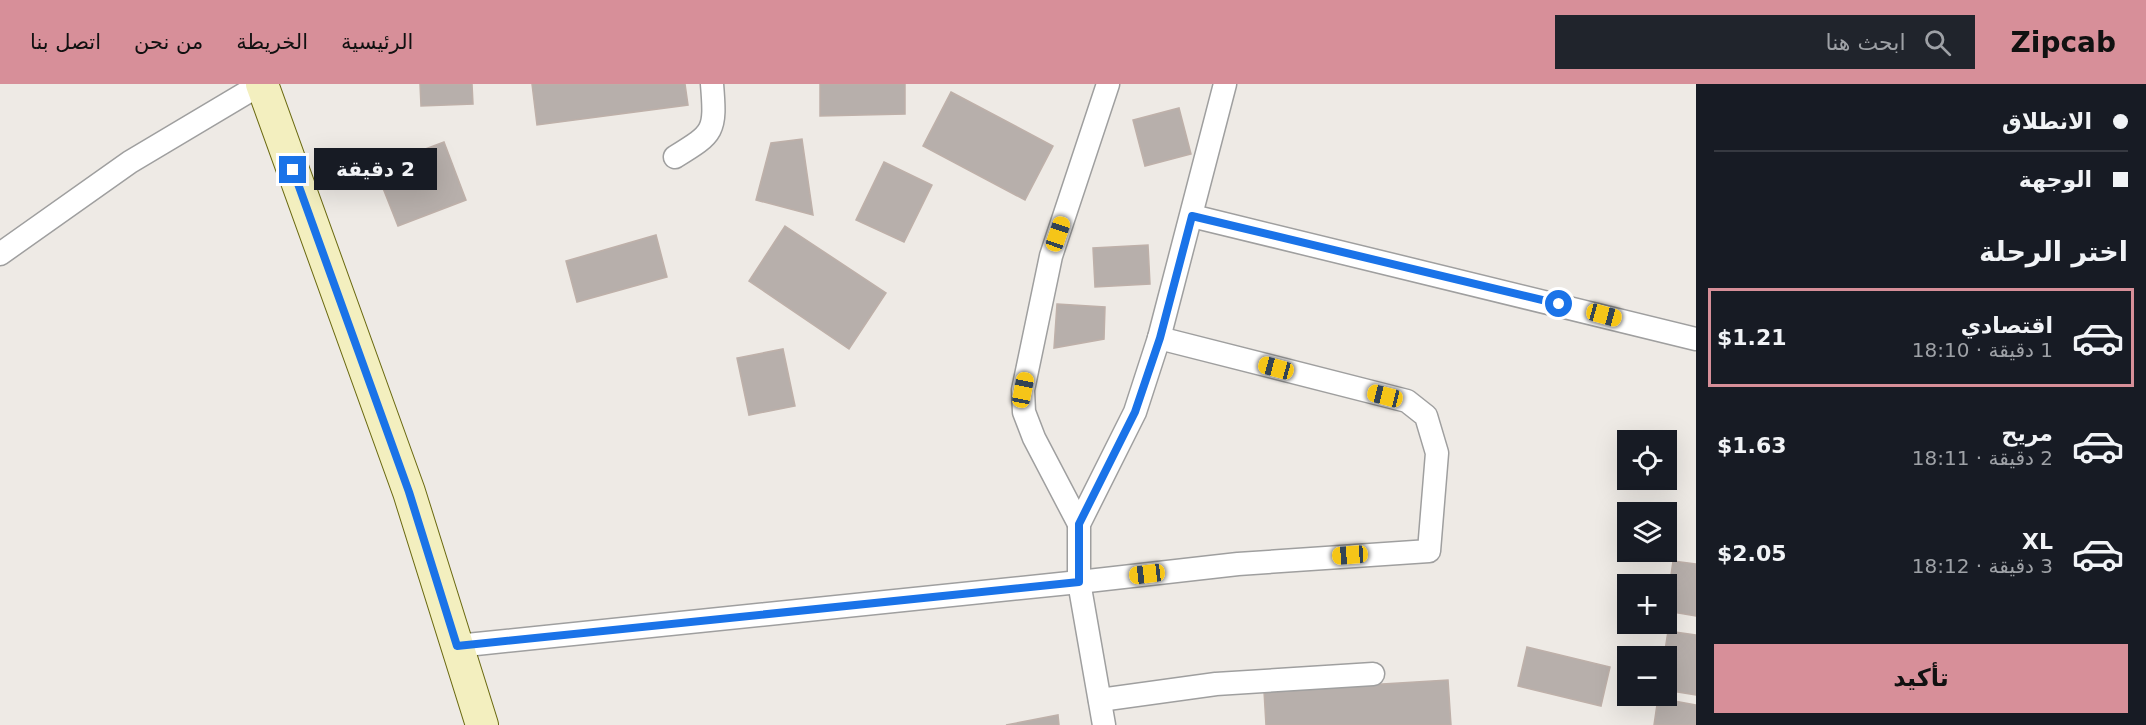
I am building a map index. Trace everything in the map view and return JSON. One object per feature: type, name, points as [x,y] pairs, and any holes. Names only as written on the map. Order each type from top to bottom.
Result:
[{"type":"main road","points":[[262,84],[409,492],[482,725]]},
{"type":"street","points":[[0,254],[130,162],[262,84]]},
{"type":"street","points":[[675,158],[706,138],[714,108],[712,84]]},
{"type":"street","points":[[1079,524],[1034,438],[1024,412],[1023,390],[1051,256],[1108,84]]},
{"type":"street","points":[[1104,725],[1079,582],[1079,524],[1135,412],[1160,338],[1226,84]]},
{"type":"street","points":[[1192,216],[1696,339]]},
{"type":"street","points":[[457,646],[1238,564],[1429,551],[1437,453],[1426,416],[1407,401],[1160,338]]},
{"type":"street","points":[[1100,700],[1216,684],[1373,674]]},
{"type":"building","points":[[420,84],[472,84],[473,104],[421,106]]},
{"type":"building","points":[[532,84],[685,84],[688,105],[537,125]]},
{"type":"building","points":[[820,84],[905,84],[905,114],[820,116]]},
{"type":"building","points":[[951,92],[1053,146],[1025,200],[923,146]]},
{"type":"building","points":[[1179,108],[1191,154],[1145,166],[1133,120]]},
{"type":"building","points":[[802,139],[813,215],[756,200],[771,143]]},
{"type":"building","points":[[444,142],[466,200],[398,226],[375,168]]},
{"type":"building","points":[[884,162],[932,185],[904,242],[856,220]]},
{"type":"building","points":[[785,226],[886,293],[849,349],[749,281]]},
{"type":"building","points":[[656,235],[667,277],[577,302],[566,261]]},
{"type":"building","points":[[1148,245],[1150,284],[1095,287],[1093,248]]},
{"type":"building","points":[[1057,304],[1105,307],[1104,339],[1054,348]]},
{"type":"building","points":[[783,349],[795,406],[749,415],[737,358]]},
{"type":"building","points":[[1673,562],[1696,564],[1696,616],[1677,613],[1677,574],[1671,574]]},
{"type":"building","points":[[1677,632],[1696,635],[1696,695],[1677,692],[1677,646],[1666,646],[1668,634]]},
{"type":"building","points":[[1527,647],[1610,667],[1601,706],[1518,686]]},
{"type":"building","points":[[1448,680],[1451,725],[1266,725],[1264,691]]},
{"type":"building","points":[[1677,702],[1696,705],[1696,725],[1654,725],[1657,706],[1677,706]]},
{"type":"building","points":[[1058,715],[1059,725],[1006,725]]},
{"type":"route","points":[[293,170],[409,492],[457,646],[1079,582],[1079,524],[1135,412],[1160,338],[1192,216],[1559,304]]}]
